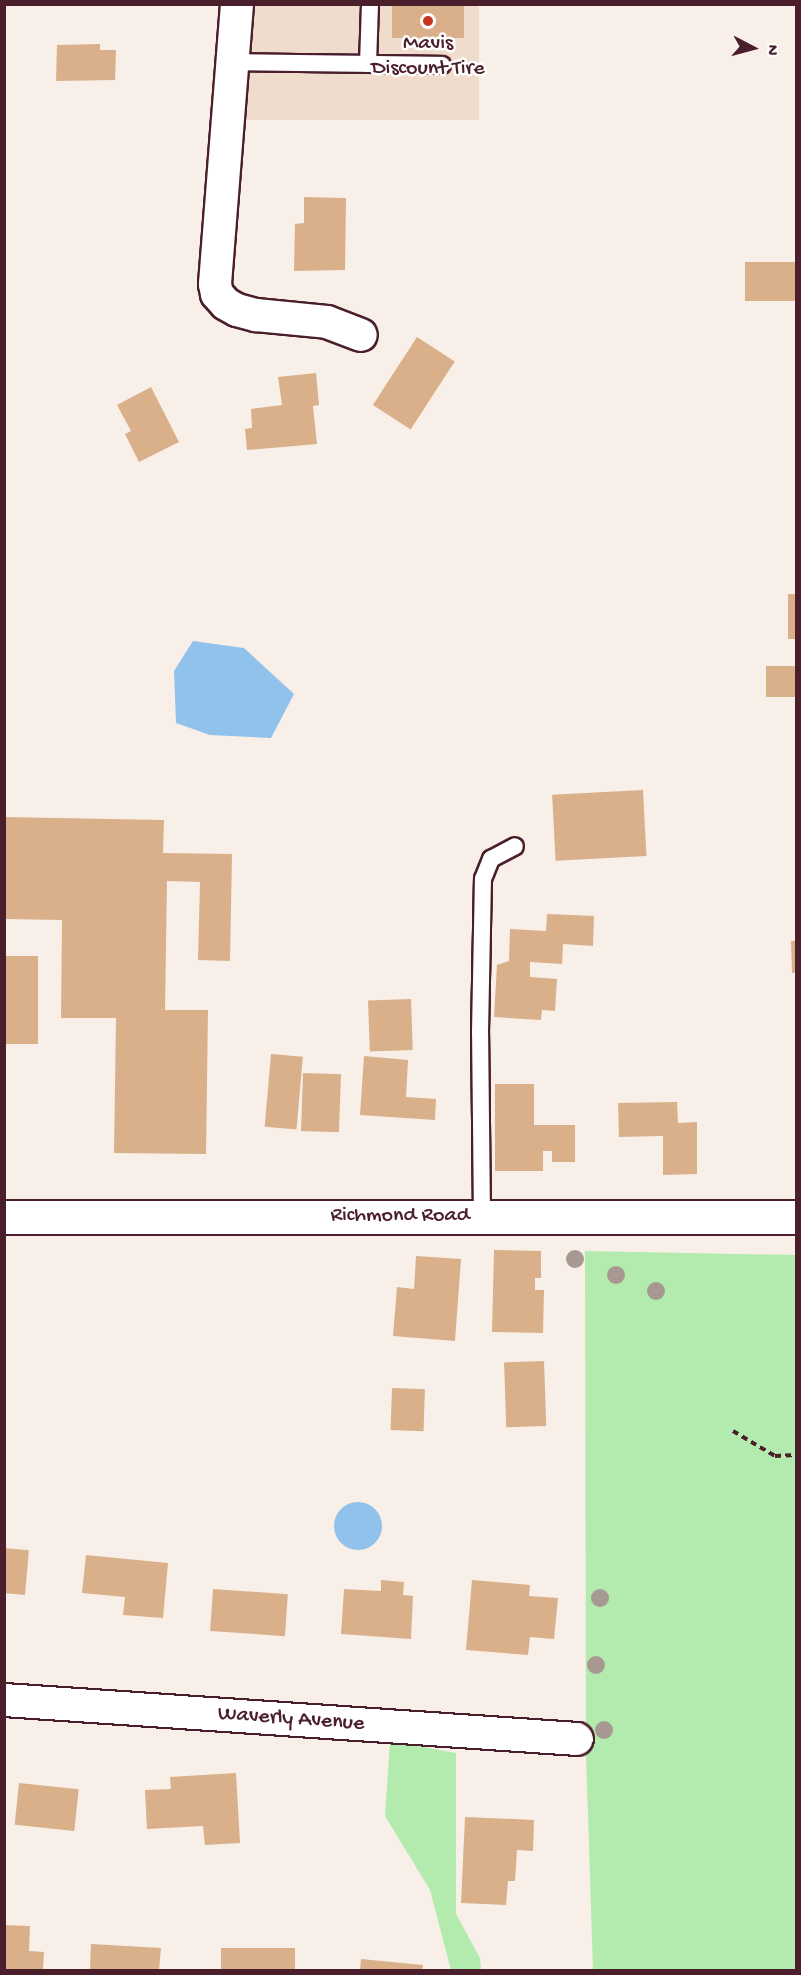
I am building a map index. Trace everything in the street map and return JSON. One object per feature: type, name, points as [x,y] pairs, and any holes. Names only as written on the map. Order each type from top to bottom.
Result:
[{"type":"street","points":[[237,4],[215,284],[217,294],[225,304],[237,310],[256,315],[327,322],[361,335]]},
{"type":"street","name":"Richmond Road","points":[[4,1217],[796,1217]]},
{"type":"street","name":"Waverly Avenue","points":[[4,1701],[577,1739]]},
{"type":"lane","points":[[368,64],[370,4]]},
{"type":"lane","points":[[231,62],[442,65]]},
{"type":"lane","points":[[482,1217],[480,1033],[483,879],[491,860],[515,846]]},
{"type":"path","points":[[733,1431],[775,1456],[796,1455]]},
{"type":"shaded area","points":[[244,5],[479,5],[479,120],[244,120]]},
{"type":"green space","points":[[585,1251],[796,1255],[796,1970],[593,1970],[586,1754]]},
{"type":"green space","points":[[390,1741],[456,1753],[456,1914],[480,1958],[481,1970],[451,1970],[430,1890],[385,1816]]},
{"type":"water","points":[[193,641],[244,648],[294,694],[271,738],[210,735],[176,723],[174,671]]},
{"type":"water","points":[[353,1502],[363,1502],[375,1509],[382,1521],[382,1531],[375,1543],[363,1550],[353,1550],[338,1539],[334,1531],[334,1521],[345,1506]]},
{"type":"building","name":"Mavis Discount Tire","points":[[392,4],[464,4],[464,38],[392,38]]},
{"type":"building","points":[[100,44],[100,50],[116,50],[115,80],[56,81],[57,45]]},
{"type":"building","points":[[304,197],[346,198],[345,270],[294,271],[295,224],[304,223]]},
{"type":"building","points":[[745,262],[796,262],[796,301],[745,301]]},
{"type":"building","points":[[417,337],[455,362],[411,429],[373,405]]},
{"type":"building","points":[[316,373],[319,405],[313,406],[317,444],[247,450],[245,429],[252,428],[251,409],[282,405],[278,377]]},
{"type":"building","points":[[151,387],[179,442],[139,462],[125,434],[131,431],[117,405]]},
{"type":"building","points":[[788,594],[796,594],[796,639],[788,639]]},
{"type":"building","points":[[766,666],[796,666],[796,697],[766,697]]},
{"type":"building","points":[[643,790],[646,856],[556,861],[552,795]]},
{"type":"building","points":[[4,817],[164,820],[163,853],[232,854],[230,961],[198,960],[200,882],[167,881],[165,1010],[208,1010],[206,1154],[114,1153],[116,1018],[61,1018],[62,920],[4,919]]},
{"type":"building","points":[[547,914],[594,916],[593,946],[563,944],[562,964],[530,962],[530,977],[557,979],[555,1011],[542,1010],[541,1020],[494,1017],[497,965],[509,961],[510,929],[546,931]]},
{"type":"building","points":[[791,941],[796,941],[796,973],[792,973]]},
{"type":"building","points":[[4,956],[38,956],[38,1044],[4,1044]]},
{"type":"building","points":[[411,999],[413,1050],[370,1051],[368,1001]]},
{"type":"building","points":[[271,1054],[303,1057],[297,1130],[265,1127]]},
{"type":"building","points":[[364,1056],[408,1060],[406,1097],[436,1099],[435,1120],[360,1115]]},
{"type":"building","points":[[303,1073],[341,1074],[339,1132],[301,1131]]},
{"type":"building","points":[[495,1084],[534,1084],[534,1125],[575,1125],[575,1162],[552,1162],[552,1151],[543,1151],[543,1171],[495,1171]]},
{"type":"building","points":[[677,1102],[678,1123],[697,1122],[697,1174],[663,1175],[663,1136],[619,1137],[618,1103]]},
{"type":"building","points":[[494,1250],[541,1251],[541,1278],[535,1278],[535,1290],[544,1290],[543,1333],[492,1332]]},
{"type":"building","points":[[416,1256],[461,1259],[455,1341],[393,1336],[397,1287],[414,1289]]},
{"type":"building","points":[[544,1361],[546,1426],[506,1427],[504,1362]]},
{"type":"building","points":[[392,1388],[425,1389],[424,1431],[391,1430]]},
{"type":"building","points":[[4,1548],[29,1550],[25,1595],[4,1593]]},
{"type":"building","points":[[86,1555],[168,1563],[163,1618],[123,1615],[125,1597],[82,1593]]},
{"type":"building","points":[[381,1580],[404,1582],[403,1595],[413,1596],[411,1639],[341,1634],[344,1589],[381,1591]]},
{"type":"building","points":[[472,1580],[530,1585],[529,1596],[558,1598],[554,1639],[530,1637],[528,1655],[466,1650]]},
{"type":"building","points":[[213,1589],[288,1594],[285,1636],[210,1631]]},
{"type":"building","points":[[236,1773],[240,1843],[205,1845],[203,1826],[147,1829],[145,1790],[171,1789],[170,1777]]},
{"type":"building","points":[[19,1783],[79,1789],[74,1831],[15,1825]]},
{"type":"building","points":[[465,1817],[534,1820],[533,1851],[517,1850],[515,1881],[508,1881],[506,1905],[461,1903]]},
{"type":"building","points":[[4,1925],[30,1926],[29,1951],[44,1952],[43,1970],[4,1970]]},
{"type":"building","points":[[91,1944],[161,1948],[159,1970],[90,1970]]},
{"type":"building","points":[[221,1948],[295,1948],[295,1970],[221,1970]]},
{"type":"building","points":[[361,1959],[423,1965],[422,1970],[360,1970]]},
{"type":"place","name":"Mavis Discount Tire","points":[[428,21]]}]
